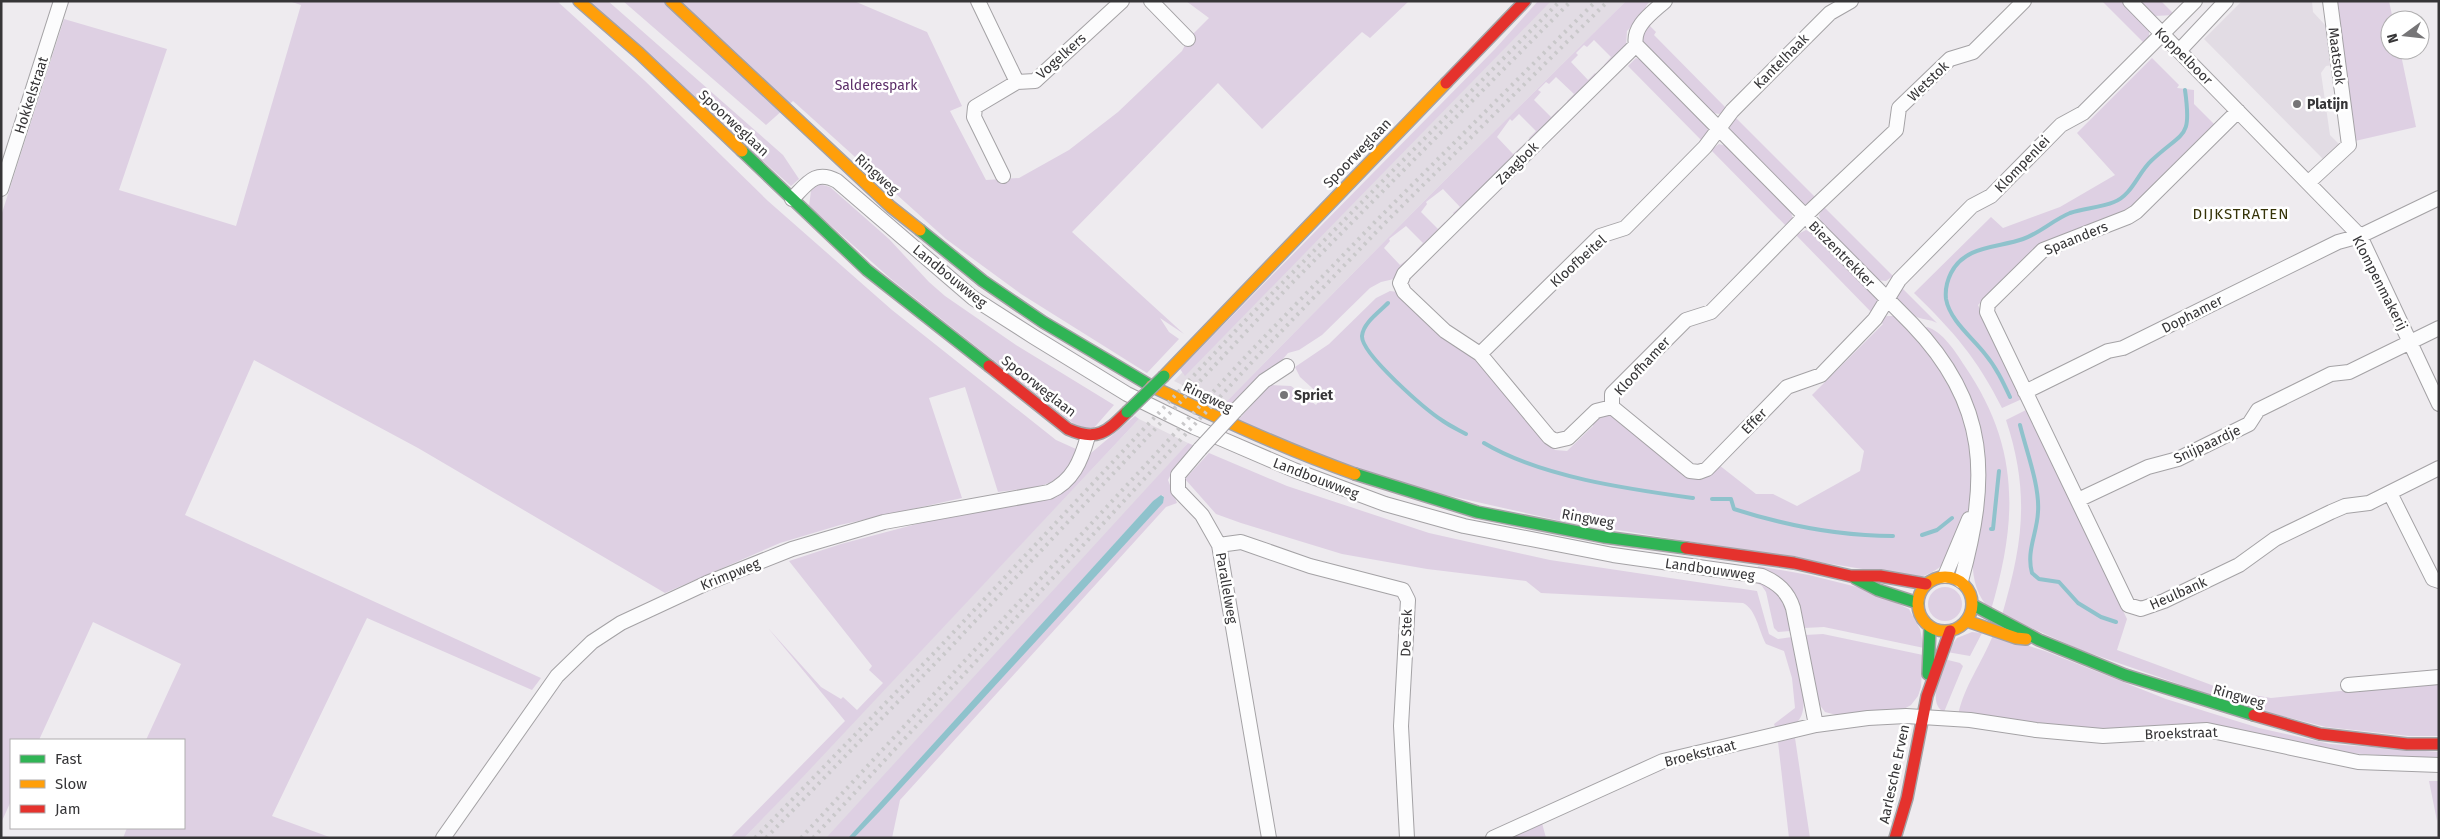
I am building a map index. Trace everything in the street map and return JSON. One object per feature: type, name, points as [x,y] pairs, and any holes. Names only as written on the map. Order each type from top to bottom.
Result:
[{"type":"main road","name":"Spoorweglaan","points":[[579,1],[639,53],[867,270],[1068,429],[1088,436],[1108,431],[1164,376],[1525,1]]},
{"type":"main road","name":"Ringweg","points":[[670,1],[891,206],[983,280],[1043,322],[1140,381],[1240,429],[1301,455],[1390,486],[1477,512],[1604,536],[1794,563],[1851,576],[1880,576],[1926,584]]},
{"type":"main road","name":"Ringweg","points":[[1851,576],[1878,590],[1918,603]]},
{"type":"main road","points":[[1945,576],[1961,582],[1968,588],[1973,605],[1967,621],[1960,627],[1950,631],[1935,630],[1930,627],[1921,618],[1918,603],[1921,591],[1926,584],[1934,579],[1945,576]]},
{"type":"main road","name":"Ringweg","points":[[1973,605],[2018,626],[2039,640],[2125,676],[2200,700],[2320,734],[2407,744],[2439,744]]},
{"type":"main road","name":"Ringweg","points":[[1967,621],[2016,638],[2039,640]]},
{"type":"main road","points":[[1926,696],[1930,627]]},
{"type":"main road","points":[[1921,717],[1926,696],[1950,631]]},
{"type":"main road","name":"Aarlesche Erven","points":[[1895,838],[1907,798],[1921,717]]},
{"type":"street","name":"Hokkelstraat","points":[[1,189],[61,1]]},
{"type":"street","name":"Vogelkers","points":[[978,1],[1017,82],[1035,81],[1122,1]]},
{"type":"street","points":[[1151,1],[1188,39]]},
{"type":"street","points":[[1636,45],[1634,36],[1638,28],[1665,1]]},
{"type":"street","name":"Kantelhaak","points":[[1718,129],[1732,111],[1830,13],[1851,1]]},
{"type":"street","name":"Wetstok","points":[[1805,216],[1896,130],[1899,108],[1950,59],[1973,52],[2024,1]]},
{"type":"street","name":"Koppelboor","points":[[2130,1],[2238,111]]},
{"type":"street","name":"Klompenlei","points":[[1887,299],[1899,280],[1972,206],[1991,196],[2061,125],[2082,113],[2195,1]]},
{"type":"street","points":[[2179,51],[2226,1]]},
{"type":"street","name":"Maatstok","points":[[2308,182],[2349,145],[2330,1]]},
{"type":"street","name":"Biezentrekker","points":[[1636,45],[1933,346],[1949,367],[1961,391],[1971,419],[1978,451],[1977,500],[1971,545],[1961,582]]},
{"type":"street","name":"Zaagbok","points":[[1400,283],[1404,274],[1636,45]]},
{"type":"street","points":[[1003,176],[974,117],[975,107],[1017,82]]},
{"type":"street","name":"Klompenmakerij","points":[[2238,111],[2360,236],[2439,404]]},
{"type":"street","name":"Spaanders","points":[[2025,392],[1987,312],[1988,304],[2043,250],[2128,217],[2136,212],[2238,111]]},
{"type":"street","name":"Kloofbeitel","points":[[1480,354],[1600,236],[1624,228],[1705,147],[1718,129]]},
{"type":"street","name":"Landbouwweg","points":[[792,199],[819,175],[828,176],[837,181],[973,298],[1034,337],[1127,394],[1194,427],[1294,470],[1385,504],[1464,526],[1543,543],[1762,576],[1774,581],[1785,592],[1793,608],[1816,725]]},
{"type":"street","name":"Dophamer","points":[[2025,392],[2108,352],[2132,344],[2338,242],[2360,236],[2439,198]]},
{"type":"street","name":"Kloofhamer","points":[[1400,283],[1404,292],[1445,331],[1480,354],[1549,437],[1555,441],[1568,438],[1596,411],[1612,408],[1612,394],[1686,320],[1711,312],[1805,216]]},
{"type":"street","name":"Effer","points":[[1612,408],[1690,471],[1699,472],[1707,469],[1788,387],[1821,375],[1875,319],[1887,299]]},
{"type":"street","name":"Snijpaardje","points":[[2078,500],[2148,467],[2178,458],[2249,424],[2258,410],[2331,374],[2349,372],[2439,328]]},
{"type":"street","name":"Parallelweg","points":[[1269,838],[1219,545],[1202,515],[1178,490],[1178,475],[1264,381],[1286,366]]},
{"type":"street","name":"Heulbank","points":[[2025,392],[2128,606],[2140,609],[2239,565],[2275,539],[2331,512],[2345,506],[2369,503],[2439,468]]},
{"type":"street","name":"Krimpweg","points":[[443,838],[557,676],[592,642],[621,623],[707,583],[792,548],[884,522],[1049,492],[1061,487],[1075,471],[1081,460],[1088,436]]},
{"type":"street","points":[[2390,493],[2433,579],[2439,581]]},
{"type":"street","name":"Biezentrekker","points":[[1945,576],[1977,500]]},
{"type":"street","name":"De Stek","points":[[1219,545],[1241,542],[1310,566],[1403,590],[1408,600],[1401,726],[1406,838]]},
{"type":"street","points":[[2348,685],[2439,677]]},
{"type":"street","name":"Broekstraat","points":[[1493,838],[1663,761],[1816,725],[1868,718],[1921,717],[1970,720],[2036,730],[2103,736],[2207,730],[2358,762],[2412,766],[2439,765]]},
{"type":"shaded area","points":[[1542,1],[1626,1],[1437,188],[1223,405],[1174,381]]},
{"type":"shaded area","name":"Platijn","points":[[2242,1],[2312,1],[2313,12],[2326,26],[2333,65],[2326,66],[2321,73],[2330,135],[2341,146],[2326,162],[2204,39]]},
{"type":"shaded area","points":[[1139,419],[1188,443],[1146,490],[1156,498],[876,809],[848,838],[744,838]]},
{"type":"green space","points":[[289,1],[557,1],[645,81],[768,201],[892,310],[1056,440],[1076,449],[1064,473],[1046,484],[1036,487],[998,492],[965,387],[929,398],[962,498],[840,525],[780,543],[665,593],[418,448],[254,360],[185,515],[541,678],[532,690],[367,618],[272,816],[332,838],[123,838],[127,829],[185,829],[185,739],[146,739],[181,664],[93,622],[39,739],[10,739],[10,803],[1,823],[1,216],[64,19],[167,49],[119,190],[236,226],[301,5]]},
{"type":"green space","points":[[583,1],[608,1],[783,155],[799,179],[791,186]]},
{"type":"green space","name":"Salderespark","points":[[623,1],[854,1],[927,32],[962,106],[950,111],[986,180],[1019,178],[1069,150],[1118,112],[1182,51],[1188,39],[1209,18],[1186,1],[1409,1],[1370,38],[1362,32],[1262,129],[1218,83],[1072,232],[1184,334],[1160,318],[1169,332],[1179,339],[1147,373],[1021,294],[946,239],[793,101],[766,125]]},
{"type":"green space","points":[[1538,1],[1551,1],[1185,376],[1180,369],[1495,49]]},
{"type":"green space","points":[[1626,1],[1650,1],[1646,6],[1645,12],[1627,31],[1626,46],[1607,67],[1604,65],[1611,57],[1594,40],[1587,47],[1584,45],[1571,62],[1588,80],[1595,73],[1598,76],[1569,104],[1567,101],[1574,94],[1556,77],[1549,84],[1546,82],[1538,90],[1541,92],[1534,100],[1551,117],[1558,110],[1561,113],[1532,141],[1529,138],[1536,131],[1519,114],[1512,121],[1510,119],[1497,137],[1513,154],[1521,147],[1524,150],[1456,216],[1453,213],[1460,207],[1443,189],[1426,202],[1427,204],[1421,212],[1438,229],[1445,222],[1448,225],[1419,253],[1416,250],[1423,243],[1406,226],[1389,239],[1390,241],[1384,248],[1400,265],[1408,259],[1411,262],[1394,279],[1381,282],[1370,288],[1322,335],[1299,350],[1288,353],[1276,367],[1230,408],[1223,405],[1437,188]]},
{"type":"green space","points":[[2102,1],[2121,1],[2149,30],[2149,38],[2145,44]]},
{"type":"green space","points":[[2139,1],[2161,1],[2175,15],[2154,16]]},
{"type":"green space","points":[[2335,1],[2389,1],[2391,10],[2380,10],[2380,60],[2402,60],[2416,127],[2355,141]]},
{"type":"green space","points":[[1649,25],[1656,32],[1654,35],[1727,109],[1720,114],[1712,113],[1644,44],[1644,34]]},
{"type":"green space","points":[[1636,58],[1643,61],[1707,126],[1709,135],[1704,143],[1628,66]]},
{"type":"green space","points":[[2152,58],[2179,85],[2177,88],[2194,90],[2194,104],[2215,125],[2129,209],[2030,254],[1978,305],[2022,399],[2002,408],[1993,390],[1964,346],[1914,293],[1991,217],[2003,228],[2060,207],[2115,175],[2077,133]]},
{"type":"green space","points":[[1734,116],[1818,200],[1807,205],[1801,203],[1730,130],[1729,124]]},
{"type":"green space","points":[[1719,144],[1727,146],[1791,211],[1793,221],[1788,228],[1711,150]]},
{"type":"green space","points":[[819,184],[830,187],[889,239],[929,282],[945,296],[1016,345],[1114,405],[1093,429],[1079,428],[891,279],[809,206],[811,191]]},
{"type":"green space","points":[[1824,207],[1893,276],[1886,281],[1877,280],[1821,223],[1819,215]]},
{"type":"green space","points":[[1806,230],[1813,233],[1877,298],[1878,301],[1873,314],[1796,235]]},
{"type":"green space","points":[[1899,285],[1937,323],[1914,316],[1905,309],[1896,297]]},
{"type":"green space","points":[[1390,291],[1398,292],[1482,363],[1555,450],[1567,451],[1593,426],[1593,419],[1605,415],[1615,416],[1692,479],[1703,479],[1719,465],[1756,494],[1773,494],[1797,506],[1860,471],[1864,451],[1812,395],[1883,324],[1880,321],[1887,316],[1894,316],[1930,354],[1958,403],[1967,430],[1972,457],[1972,485],[1967,513],[1957,539],[1943,564],[1934,571],[1919,578],[1561,521],[1424,490],[1334,460],[1237,421],[1270,385],[1291,386],[1316,405],[1322,397],[1300,377],[1295,367],[1329,344],[1376,298]]},
{"type":"green space","points":[[1927,327],[1938,333],[1961,360],[1982,395],[1996,425],[2004,454],[2009,484],[2009,514],[2000,577],[1991,610],[1980,595],[1974,578],[1974,538],[1984,476],[1984,457],[1978,421],[1966,387],[1948,356],[1925,328]]},
{"type":"green space","points":[[2028,409],[2127,619],[2117,650],[2225,690],[2271,698],[2439,681],[2439,736],[2409,736],[2326,727],[2245,707],[2081,650],[2002,615],[2015,564],[2021,518],[2018,471],[2014,446],[2006,420]]},
{"type":"green space","points":[[1135,416],[1139,419],[800,780],[744,838],[730,838],[845,721],[768,628],[821,687],[841,699],[843,697],[857,710],[883,683],[869,670],[872,666],[789,561],[841,544],[928,521],[1057,497],[1078,475],[1091,453]]},
{"type":"green space","points":[[1188,443],[1195,446],[1173,470],[1168,480],[1177,503],[1166,507],[900,800],[892,838],[854,838],[1162,503],[1164,497],[1162,495],[1153,501],[848,838],[826,838]]},
{"type":"green space","points":[[1209,453],[1287,486],[1429,533],[1550,560],[1757,591],[1769,634],[1778,639],[1792,637],[1802,681],[1804,705],[1802,714],[1796,723],[1776,729],[1774,724],[1795,708],[1792,678],[1784,651],[1766,644],[1754,615],[1743,603],[1541,593],[1526,581],[1427,569],[1342,554],[1216,514],[1185,479]]},
{"type":"green space","points":[[1758,566],[1809,575],[1869,590],[1909,609],[1920,629],[1924,648],[1824,627],[1804,628],[1789,591],[1778,579],[1757,570]]},
{"type":"green space","points":[[1753,581],[1770,588],[1776,593],[1787,614],[1790,631],[1778,632],[1774,628],[1766,592],[1762,586]]},
{"type":"green space","points":[[1945,587],[1957,592],[1962,604],[1957,616],[1945,621],[1933,616],[1928,604],[1933,592]]},
{"type":"green space","points":[[1972,632],[1982,633],[1970,656],[1947,652],[1957,638]]},
{"type":"green space","points":[[1823,634],[1923,655],[1921,687],[1918,696],[1911,705],[1902,710],[1840,716],[1825,712],[1819,704],[1805,635]]},
{"type":"green space","points":[[1993,635],[2045,651],[2166,699],[2259,728],[2330,744],[2439,752],[2439,759],[2348,753],[2212,725],[2193,724],[2111,732],[1958,715],[1964,694]]},
{"type":"green space","points":[[1944,659],[1960,663],[1963,666],[1944,712],[1936,702],[1936,688]]},
{"type":"green space","points":[[1795,738],[1810,838],[1789,838],[1778,742]]},
{"type":"green space","points":[[2429,781],[2439,781],[2437,821]]},
{"type":"green space","points":[[1542,823],[1546,838],[1506,838]]},
{"type":"water","points":[[1161,495],[1164,497],[1163,503],[879,812],[854,838],[848,838],[1153,501]]},
{"type":"waterway","points":[[2010,397],[1993,364],[1962,329],[1948,307],[1946,292],[1947,282],[1951,273],[1957,264],[1973,252],[2023,239],[2070,213],[2109,204],[2120,199],[2151,161],[2183,133],[2187,118],[2185,90]]},
{"type":"waterway","points":[[1388,303],[1365,327],[1362,336],[1364,344],[1383,368],[1423,406],[1443,421],[1466,434]]},
{"type":"waterway","points":[[2020,425],[2035,480],[2038,502],[2037,520],[2030,557],[2032,573],[2039,579],[2059,582],[2078,603],[2101,617],[2116,622]]},
{"type":"waterway","points":[[1484,443],[1507,455],[1558,473],[1613,486],[1693,498]]},
{"type":"waterway","points":[[1991,529],[1993,529],[1999,471]]},
{"type":"waterway","points":[[1712,499],[1731,499],[1734,509],[1793,525],[1832,532],[1893,536]]},
{"type":"waterway","points":[[1922,535],[1937,530],[1952,518]]},
{"type":"railway","points":[[755,838],[935,652],[1241,325],[1560,1]]},
{"type":"railway","points":[[766,838],[948,650],[1289,286],[1571,1]]},
{"type":"railway","points":[[801,838],[1248,354],[1375,222],[1596,1]]},
{"type":"railway","points":[[813,838],[1254,360],[1381,227],[1608,1]]},
{"type":"traffic: fast","points":[[742,151],[867,270],[989,366]]},
{"type":"traffic: fast","points":[[920,230],[983,281],[1043,322],[1151,386]]},
{"type":"traffic: fast","points":[[1127,412],[1164,376]]},
{"type":"traffic: fast","points":[[1355,474],[1477,512],[1604,537],[1686,548]]},
{"type":"traffic: fast","points":[[1855,578],[1878,590],[1918,603]]},
{"type":"traffic: fast","points":[[1973,605],[2039,640],[2125,675],[2254,715]]},
{"type":"traffic: fast","points":[[1928,674],[1930,627]]},
{"type":"traffic: slow","points":[[579,1],[639,53],[742,151]]},
{"type":"traffic: slow","points":[[671,1],[891,207],[920,230]]},
{"type":"traffic: slow","points":[[1164,376],[1446,83]]},
{"type":"traffic: slow","points":[[1151,386],[1252,433],[1355,474]]},
{"type":"traffic: slow","points":[[1940,577],[1950,577],[1960,581],[1968,589],[1972,604],[1968,619],[1960,627],[1950,631],[1940,631],[1930,627],[1922,619],[1918,609],[1918,599],[1922,589],[1930,581],[1940,577]]},
{"type":"traffic: slow","points":[[1967,621],[2016,638],[2026,639]]},
{"type":"traffic: jam","points":[[1446,83],[1525,1]]},
{"type":"traffic: jam","points":[[989,366],[1068,429],[1078,433],[1087,435],[1101,433],[1127,412]]},
{"type":"traffic: jam","points":[[1686,548],[1794,563],[1851,576],[1880,576],[1926,584]]},
{"type":"traffic: jam","points":[[1895,838],[1907,798],[1927,696],[1950,631]]},
{"type":"traffic: jam","points":[[2254,715],[2320,734],[2407,744],[2439,744]]},
{"type":"place","name":"Platijn","points":[[2297,104]]},
{"type":"place","name":"Spriet","points":[[1284,395]]},
{"type":"district","name":"DIJKSTRATEN","points":[[2241,214]]}]
